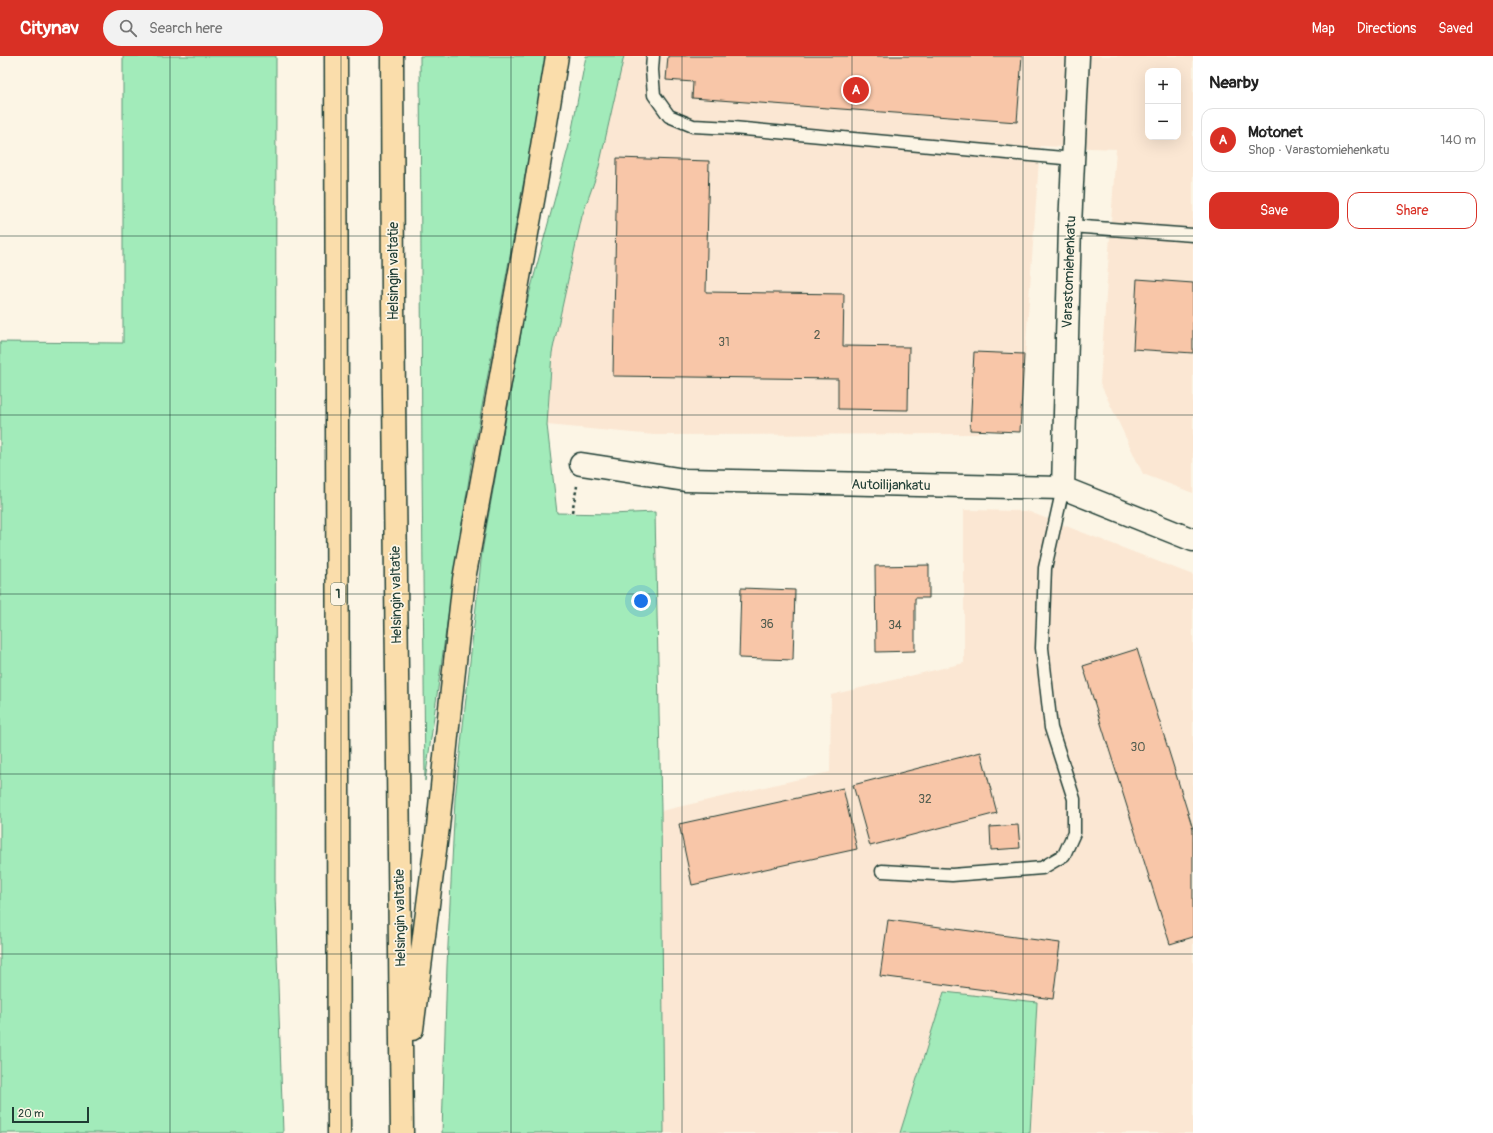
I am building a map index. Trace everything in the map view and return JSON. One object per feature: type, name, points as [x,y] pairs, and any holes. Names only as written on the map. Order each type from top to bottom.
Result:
[{"type":"highway","name":"1","points":[[336,56],[339,1133]]},
{"type":"highway","name":"Helsingin valtatie","points":[[392,56],[393,303],[402,1133]]},
{"type":"highway","points":[[402,1107],[438,827],[464,579],[534,195],[557,56]]},
{"type":"street","name":"Varastomiehenkatu","points":[[1062,488],[1070,226],[1078,56]]},
{"type":"street","name":"Autoilijankatu","points":[[581,464],[685,480],[1062,488],[1193,540]]},
{"type":"lane","points":[[653,56],[652,70],[654,95],[670,116],[693,126],[741,128],[1074,159]]},
{"type":"lane","points":[[1070,226],[1193,235]]},
{"type":"lane","points":[[882,871],[952,876],[1042,868],[1064,855],[1074,833],[1074,799],[1051,728],[1042,648],[1045,568],[1062,488]]},
{"type":"shaded area","points":[[624,56],[1193,56],[1193,493],[1143,474],[1100,383],[1116,149],[1040,146],[1023,384],[977,434],[654,435],[547,425],[552,353],[582,216],[598,171]]},
{"type":"shaded area","points":[[964,510],[1027,511],[1193,575],[1193,1133],[664,1133],[661,811],[830,772],[831,695],[964,663]]},
{"type":"green space","points":[[123,56],[276,56],[275,895],[283,1133],[0,1133],[0,342],[123,343]]},
{"type":"green space","points":[[420,56],[547,56],[471,466],[425,781],[422,467]]},
{"type":"green space","points":[[586,56],[624,56],[598,171],[582,216],[552,353],[547,425],[557,513],[611,514],[655,512],[661,811],[664,1133],[442,1133],[447,966],[455,799],[482,552],[525,310],[569,145]]},
{"type":"green space","points":[[944,992],[1037,1002],[1030,1133],[900,1133]]},
{"type":"building","points":[[668,56],[1022,56],[1017,122],[692,98],[693,82],[666,80]]},
{"type":"building","points":[[617,158],[709,161],[706,292],[844,294],[843,346],[909,347],[908,410],[838,409],[838,379],[613,376]]},
{"type":"building","points":[[1137,279],[1193,283],[1193,353],[1133,349]]},
{"type":"building","points":[[974,352],[1024,354],[1020,432],[970,430]]},
{"type":"building","points":[[929,565],[929,598],[915,598],[915,651],[876,652],[875,566]]},
{"type":"building","points":[[741,588],[795,590],[793,660],[739,658]]},
{"type":"building","points":[[1137,649],[1193,829],[1193,937],[1170,944],[1083,666]]},
{"type":"building","points":[[981,752],[997,813],[870,846],[853,785]]},
{"type":"building","points":[[843,788],[857,849],[692,885],[679,824]]},
{"type":"building","points":[[1018,825],[1020,848],[991,850],[990,827]]},
{"type":"building","points":[[888,920],[1060,943],[1053,999],[880,976]]},
{"type":"place","name":"Motonet","points":[[856,90]]}]
